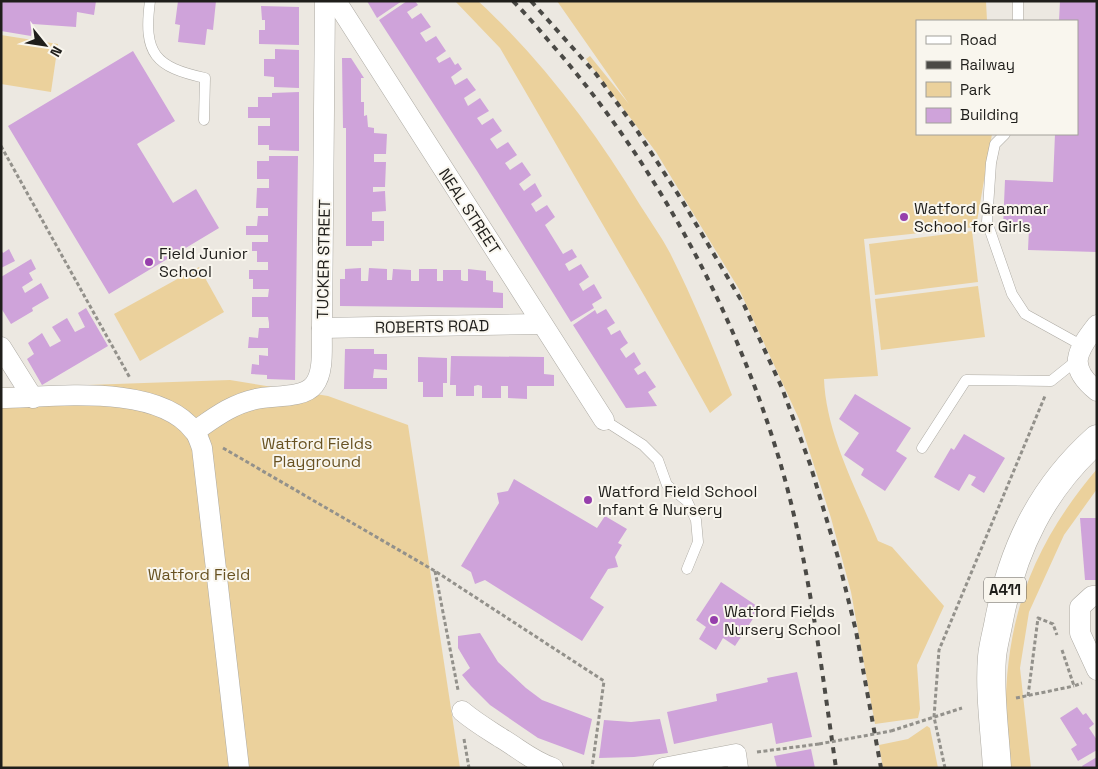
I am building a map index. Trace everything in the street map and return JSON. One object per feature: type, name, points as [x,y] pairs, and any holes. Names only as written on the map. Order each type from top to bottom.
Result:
[{"type":"main road","name":"A411","points":[[997,768],[992,657],[1004,592],[1020,543],[1046,496],[1081,453],[1097,439]]},
{"type":"street","name":"TUCKER STREET","points":[[195,431],[228,408],[256,399],[309,390],[316,383],[320,370],[325,1]]},
{"type":"street","name":"NEAL STREET","points":[[336,1],[604,420]]},
{"type":"street","name":"ROBERTS ROAD","points":[[322,328],[542,324]]},
{"type":"street","points":[[1097,324],[1079,353],[1082,379],[1097,391]]},
{"type":"street","points":[[1,347],[33,398]]},
{"type":"street","points":[[1,398],[117,397],[142,400],[169,411],[195,431],[202,448],[239,768]]},
{"type":"street","points":[[1093,676],[1080,633],[1080,607],[1092,596],[1097,596]]},
{"type":"street","points":[[462,711],[480,726],[532,760],[553,768]]},
{"type":"street","points":[[663,768],[738,761]]},
{"type":"lane","points":[[150,1],[148,18],[151,49],[162,64],[177,72],[205,78],[204,120]]},
{"type":"lane","points":[[1018,1],[1018,20]]},
{"type":"lane","points":[[922,448],[966,380],[1051,381],[1079,353],[1025,314],[1012,294],[987,222],[991,163],[995,144],[1004,135]]},
{"type":"lane","points":[[604,420],[643,445],[658,460],[667,485],[687,501],[696,520],[698,542],[686,569]]},
{"type":"path","points":[[1,146],[142,400]]},
{"type":"path","points":[[945,768],[934,717],[939,650],[1051,381]]},
{"type":"path","points":[[195,431],[435,571],[604,681],[592,768]]},
{"type":"path","points":[[435,571],[462,711]]},
{"type":"path","points":[[1074,686],[1053,624],[1038,618],[1028,696],[1074,686],[1093,676]]},
{"type":"path","points":[[738,761],[891,731],[962,708]]},
{"type":"green space","points":[[455,1],[478,1],[524,47],[566,97],[605,150],[663,241],[695,305],[732,395],[710,413],[645,297],[500,48]]},
{"type":"green space","name":"Watford Grammar School for Girls","points":[[557,1],[986,1],[987,20],[916,20],[916,135],[992,135],[976,227],[864,239],[878,376],[824,379],[826,400],[836,441],[878,541],[892,547],[944,606],[917,665],[920,709],[918,718],[875,724],[851,592],[831,518],[799,419],[739,289],[656,152],[586,59],[590,56],[629,104]]},
{"type":"green space","points":[[1,35],[58,44],[51,92],[1,84]]},
{"type":"green space","points":[[972,231],[978,282],[875,295],[869,244]]},
{"type":"green space","points":[[199,267],[224,312],[140,361],[114,314]]},
{"type":"green space","points":[[978,286],[985,337],[881,350],[875,299]]},
{"type":"green space","name":"Watford Field","points":[[230,380],[328,396],[408,425],[460,768],[1,768],[1,388]]},
{"type":"green space","points":[[1097,469],[1097,489],[1064,535],[1029,612],[1020,668],[1031,768],[1008,768],[1007,684],[1011,645],[1019,608],[1031,573],[1048,538],[1070,504]]},
{"type":"green space","points":[[927,726],[930,728],[938,768],[883,768],[879,745],[908,739]]},
{"type":"building","points":[[1,1],[96,1],[94,15],[77,12],[76,27],[33,24],[31,36],[1,31]]},
{"type":"building","points":[[178,1],[216,1],[213,30],[207,29],[205,45],[178,42],[180,25],[175,24]]},
{"type":"building","points":[[367,1],[402,1],[377,18]]},
{"type":"building","points":[[407,1],[415,1],[418,5],[407,12],[412,19],[421,13],[431,27],[420,33],[426,42],[436,36],[446,51],[436,58],[439,63],[450,57],[455,65],[458,63],[462,69],[451,77],[455,85],[467,78],[476,90],[464,98],[468,106],[480,98],[489,111],[477,118],[482,125],[493,118],[502,131],[490,139],[497,149],[508,142],[517,155],[505,163],[510,170],[522,162],[531,175],[519,184],[524,191],[535,183],[542,196],[531,204],[536,212],[547,205],[555,217],[545,225],[563,254],[572,249],[577,257],[565,264],[569,271],[581,264],[589,277],[579,284],[583,291],[594,284],[602,298],[592,304],[594,308],[571,322],[477,171],[379,20]]},
{"type":"building","points":[[1060,1],[1097,1],[1097,252],[1028,250],[1029,228],[1003,227],[1005,180],[1053,182],[1055,135],[1078,135],[1078,20],[1059,20]]},
{"type":"building","points":[[261,6],[299,7],[299,45],[259,44],[259,30],[265,30],[265,20],[262,20]]},
{"type":"building","points":[[275,49],[299,50],[299,88],[274,87],[274,77],[264,76],[264,59],[275,59]]},
{"type":"building","points":[[133,51],[175,121],[137,144],[173,203],[196,189],[219,228],[109,294],[8,126]]},
{"type":"building","points":[[342,58],[351,58],[364,78],[361,78],[361,102],[364,102],[364,116],[367,115],[368,127],[374,128],[374,133],[387,134],[386,154],[374,154],[374,162],[386,162],[385,187],[373,187],[373,192],[385,191],[386,211],[372,212],[372,221],[384,221],[384,241],[372,241],[372,246],[346,246],[346,128],[343,128]]},
{"type":"building","points":[[299,92],[299,151],[269,150],[269,145],[258,145],[258,126],[270,126],[270,118],[248,118],[248,107],[258,107],[258,97],[272,97],[272,93]]},
{"type":"building","points":[[269,156],[298,156],[295,380],[267,379],[267,375],[251,374],[252,364],[259,365],[259,355],[268,356],[268,348],[248,348],[249,337],[258,338],[259,328],[269,328],[268,317],[252,317],[252,297],[268,297],[269,289],[253,289],[253,279],[249,279],[249,270],[268,270],[268,262],[257,262],[257,251],[252,251],[252,242],[268,242],[268,235],[246,235],[246,226],[257,226],[258,216],[268,216],[268,208],[256,208],[257,188],[269,188],[269,179],[257,179],[257,161],[269,161]]},
{"type":"building","points":[[9,249],[15,261],[1,268],[1,250],[3,253]]},
{"type":"building","points":[[31,259],[36,269],[29,273],[33,280],[22,287],[25,293],[41,283],[49,298],[32,308],[33,311],[11,324],[1,308],[1,277]]},
{"type":"building","points":[[361,268],[361,281],[368,281],[369,268],[387,269],[387,280],[392,280],[393,269],[411,270],[411,281],[419,281],[419,269],[437,269],[437,281],[443,281],[443,270],[461,270],[461,280],[464,281],[468,281],[468,269],[486,271],[486,280],[493,281],[493,292],[503,293],[503,308],[340,306],[340,279],[345,279],[345,269]]},
{"type":"building","points":[[86,308],[108,346],[42,385],[27,359],[34,354],[28,343],[42,333],[50,347],[61,341],[52,327],[67,318],[75,332],[85,327],[78,313]]},
{"type":"building","points":[[606,309],[615,323],[607,328],[611,335],[620,330],[628,343],[620,349],[626,358],[634,352],[641,364],[634,369],[638,375],[645,371],[656,387],[648,392],[657,406],[626,408],[573,325],[595,310],[597,314]]},
{"type":"building","points":[[345,349],[374,349],[374,354],[387,354],[387,370],[374,369],[373,378],[387,378],[387,389],[344,389]]},
{"type":"building","points":[[451,356],[544,357],[544,374],[554,375],[554,386],[527,386],[527,399],[508,398],[508,386],[501,386],[501,398],[482,398],[482,386],[478,385],[474,386],[474,396],[456,396],[456,385],[450,385]]},
{"type":"building","points":[[418,357],[447,358],[447,383],[443,383],[443,397],[423,397],[423,382],[418,382]]},
{"type":"building","points":[[855,394],[911,428],[896,451],[907,458],[885,491],[861,475],[864,469],[844,455],[859,433],[839,419]]},
{"type":"building","points":[[964,434],[1005,458],[984,493],[971,485],[976,477],[969,474],[959,491],[934,477],[951,448],[954,450]]},
{"type":"building","points":[[514,479],[597,528],[605,516],[627,529],[618,543],[622,545],[615,557],[618,567],[608,569],[590,598],[604,607],[582,641],[485,580],[475,584],[471,572],[461,566],[499,503],[497,493],[508,491]]},
{"type":"building","points":[[1080,518],[1097,518],[1097,580],[1085,580]]},
{"type":"building","points":[[721,582],[760,608],[735,646],[723,638],[716,650],[699,639],[706,627],[696,620]]},
{"type":"building","points":[[480,633],[498,662],[526,688],[542,700],[592,719],[584,755],[538,738],[490,705],[471,686],[462,675],[470,668],[458,648],[458,636]]},
{"type":"building","points":[[797,672],[812,737],[776,744],[772,723],[674,744],[667,712],[717,701],[716,694],[768,682],[767,678]]},
{"type":"building","points":[[1077,707],[1083,715],[1086,713],[1094,724],[1089,728],[1097,740],[1097,750],[1078,761],[1071,749],[1077,745],[1060,718]]},
{"type":"building","points":[[660,719],[668,753],[634,757],[599,758],[604,720],[631,722]]},
{"type":"building","points":[[811,749],[815,768],[777,768],[774,756]]},
{"type":"building","points":[[1097,757],[1097,768],[1083,768],[1082,766]]},
{"type":"railway","points":[[513,1],[561,55],[597,100],[663,197],[718,299],[741,353],[762,407],[780,462],[799,537],[807,575],[836,768]]},
{"type":"railway","points":[[531,1],[596,74],[636,129],[683,202],[744,305],[782,388],[810,464],[837,554],[856,631],[881,768]]},
{"type":"place","name":"Watford Grammar School for Girls","points":[[904,217]]},
{"type":"place","name":"Field Junior School","points":[[149,262]]},
{"type":"place","name":"Watford Field School Infant & Nursery","points":[[588,500]]},
{"type":"place","name":"Watford Fields Nursery School","points":[[714,620]]},
{"type":"park label","name":"Watford Fields Playground","points":[[317,452]]}]
